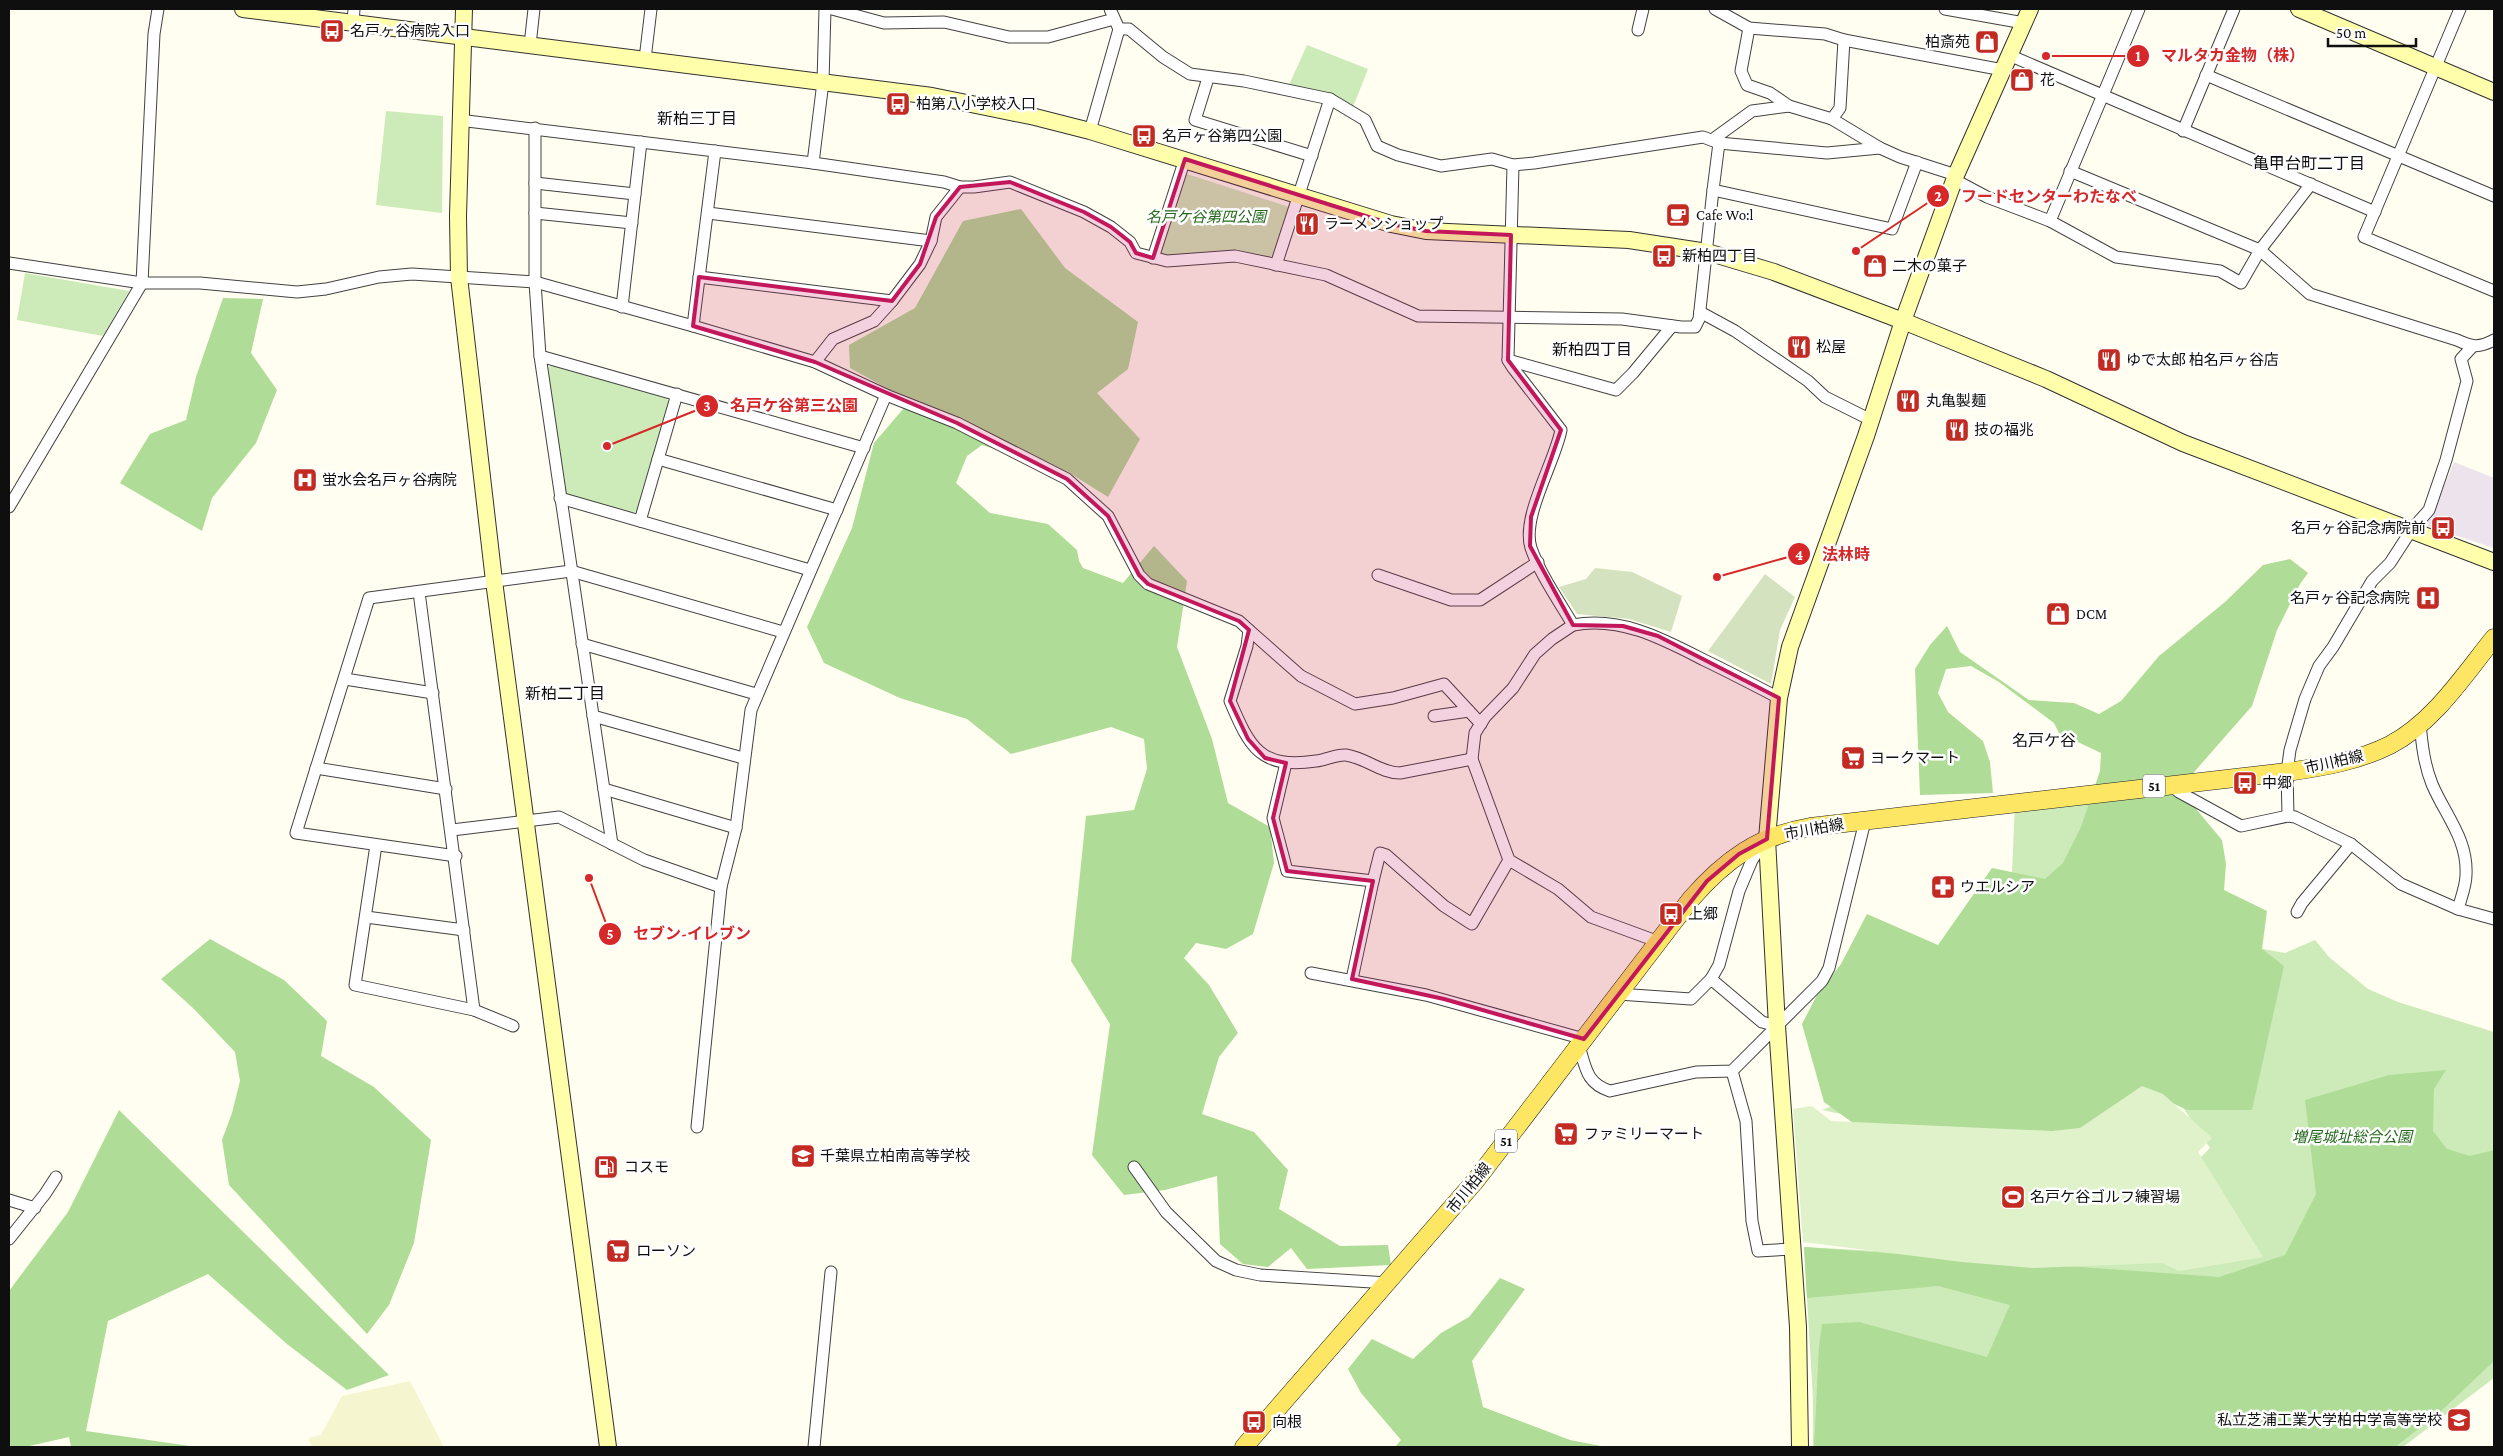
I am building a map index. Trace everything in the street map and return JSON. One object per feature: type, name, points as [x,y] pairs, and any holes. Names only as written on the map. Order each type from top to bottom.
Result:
[{"type":"main road","name":"市川柏線","points":[[1244,1447],[1476,1180],[1707,881],[1739,854],[1767,839],[1798,829],[2328,766],[2372,753],[2391,744],[2420,724],[2445,698],[2494,638]]},
{"type":"street","points":[[9,507],[142,283],[154,34],[158,9]]},
{"type":"street","points":[[243,9],[353,16],[463,37],[932,96],[1035,117],[1090,131],[1391,224],[1426,231],[1629,240],[1707,252],[1774,272],[1903,321],[2046,379],[2183,442],[2494,562]]},
{"type":"street","points":[[464,9],[460,120],[459,277],[494,581],[608,1447]]},
{"type":"street","points":[[530,45],[534,9]]},
{"type":"street","points":[[645,59],[651,9]]},
{"type":"street","points":[[813,163],[823,82],[825,9]]},
{"type":"street","points":[[832,9],[884,23],[944,22],[1009,37],[1048,37],[1114,19],[1163,57],[1190,74],[1208,78],[1244,81],[1330,99],[1365,120],[1377,146],[1387,152],[1441,166],[1492,159],[1513,165],[1703,137],[1715,142],[1827,153],[1880,148]]},
{"type":"street","points":[[1638,30],[1643,9]]},
{"type":"street","points":[[1715,9],[1749,28],[1825,34],[1844,40],[2006,62],[2102,96],[2375,212]]},
{"type":"street","points":[[1800,1447],[1798,1327],[1777,1026],[1767,839],[1779,698],[1790,646],[1871,420],[1903,321],[1956,177],[2027,16],[1945,9]]},
{"type":"street","points":[[2050,221],[2139,9]]},
{"type":"street","points":[[2182,131],[2234,9]]},
{"type":"street","points":[[2299,9],[2494,92]]},
{"type":"street","points":[[2460,9],[2364,237],[2494,291]]},
{"type":"street","points":[[1090,131],[1114,19]]},
{"type":"street","points":[[1749,28],[1741,71],[1747,85],[1770,92],[1788,106],[1832,120],[1880,148],[1900,157],[1956,177],[1987,197],[2050,221],[2116,257],[2220,271],[2242,283],[2260,250],[2311,184]]},
{"type":"street","points":[[1832,120],[1840,108],[1844,40]]},
{"type":"street","points":[[2206,75],[2494,196]]},
{"type":"street","points":[[1208,78],[1195,120],[1312,156]]},
{"type":"street","points":[[1276,265],[1330,99]]},
{"type":"street","points":[[460,120],[813,163],[944,182],[960,187],[1010,182],[1084,212],[1111,227],[1130,242],[1136,253],[1167,261],[1235,256],[1326,276],[1418,316],[1622,319],[1672,326],[1695,326],[1700,312],[1707,252],[1715,142],[1752,111],[1788,106]]},
{"type":"street","points":[[535,128],[535,282],[540,356],[612,844]]},
{"type":"street","points":[[622,307],[641,142]]},
{"type":"street","points":[[693,326],[715,151]]},
{"type":"street","points":[[1152,258],[1185,159]]},
{"type":"street","points":[[1713,190],[1892,229],[1917,162]]},
{"type":"street","points":[[1513,165],[1508,360],[1561,430],[1558,447],[1531,517],[1530,546],[1573,625]]},
{"type":"street","points":[[2070,171],[2260,250],[2310,294],[2457,340],[2472,347],[2483,346],[2494,340]]},
{"type":"street","points":[[535,183],[635,194]]},
{"type":"street","points":[[815,362],[833,339],[874,321],[892,301],[920,264],[931,241],[936,217],[960,187]]},
{"type":"street","points":[[534,213],[632,223]]},
{"type":"street","points":[[708,213],[931,241]]},
{"type":"street","points":[[9,263],[142,283],[200,283],[297,292],[326,289],[378,277],[412,274],[535,282],[815,362],[886,395],[957,423],[1067,479],[1108,516],[1140,575],[1148,584],[1240,622],[1301,676],[1355,704],[1393,698],[1444,684],[1481,724]]},
{"type":"street","points":[[699,277],[892,301]]},
{"type":"street","points":[[1700,312],[1735,331],[1808,381],[1825,397],[1871,420]]},
{"type":"street","points":[[1508,360],[1616,390],[1633,373],[1672,326]]},
{"type":"street","points":[[2288,816],[2287,772],[2298,724],[2319,666],[2333,647],[2372,581],[2390,563],[2412,529],[2429,510],[2446,460],[2466,381],[2461,359],[2472,347]]},
{"type":"street","points":[[540,356],[864,448]]},
{"type":"street","points":[[640,521],[676,394]]},
{"type":"street","points":[[697,1127],[721,887],[736,828],[743,758],[751,710],[756,694],[886,395]]},
{"type":"street","points":[[658,459],[837,510]]},
{"type":"street","points":[[560,498],[810,570]]},
{"type":"street","points":[[1378,575],[1451,600],[1480,600],[1538,562]]},
{"type":"street","points":[[456,856],[296,833],[345,679],[368,598],[571,571],[783,632]]},
{"type":"street","points":[[419,592],[456,856],[474,1010]]},
{"type":"street","points":[[1659,942],[1591,917],[1558,889],[1509,860],[1472,759],[1475,733],[1513,688],[1529,660],[1552,639],[1573,625],[1584,623],[1630,628],[1658,636],[1779,698]]},
{"type":"street","points":[[1249,630],[1247,646],[1230,701],[1248,739],[1265,758],[1286,763],[1316,761],[1345,755],[1368,761],[1389,773],[1400,773],[1472,759]]},
{"type":"street","points":[[582,644],[756,694]]},
{"type":"street","points":[[345,679],[433,693]]},
{"type":"street","points":[[1434,716],[1469,712]]},
{"type":"street","points":[[593,716],[743,758]]},
{"type":"street","points":[[2420,724],[2424,760],[2432,783],[2460,837],[2466,860],[2466,877],[2458,909]]},
{"type":"street","points":[[1286,763],[1273,818],[1287,871],[1373,881]]},
{"type":"street","points":[[316,768],[446,789]]},
{"type":"street","points":[[2170,784],[2180,792],[2241,826],[2288,816],[2351,844],[2401,884],[2458,909],[2494,920]]},
{"type":"street","points":[[604,789],[736,828]]},
{"type":"street","points":[[452,830],[559,817],[660,867],[721,887]]},
{"type":"street","points":[[1311,972],[1352,979],[1444,1000],[1582,1042],[1590,1080],[1598,1087],[1610,1090],[1696,1072],[1732,1071],[1822,980],[1829,968],[1865,821]]},
{"type":"street","points":[[1618,994],[1691,999],[1711,979],[1725,948],[1739,891],[1752,860],[1767,839]]},
{"type":"street","points":[[2297,912],[2302,903],[2351,844]]},
{"type":"street","points":[[376,845],[355,985],[474,1010],[513,1026]]},
{"type":"street","points":[[1352,979],[1380,853],[1386,855],[1444,906],[1472,924],[1509,860]]},
{"type":"street","points":[[366,917],[464,930]]},
{"type":"street","points":[[1711,979],[1762,1022],[1777,1026]]},
{"type":"street","points":[[1732,1071],[1746,1121],[1752,1221],[1758,1251],[1793,1249]]},
{"type":"street","points":[[1134,1167],[1166,1212],[1216,1261],[1236,1270],[1260,1275],[1388,1283]]},
{"type":"street","points":[[9,1239],[56,1177]]},
{"type":"street","points":[[9,1200],[34,1208]]},
{"type":"street","points":[[814,1447],[831,1272]]},
{"type":"highlighted area","points":[[1185,159],[1391,224],[1426,231],[1511,235],[1508,360],[1561,430],[1531,517],[1530,546],[1573,625],[1623,626],[1658,636],[1779,698],[1767,839],[1739,854],[1707,881],[1584,1039],[1444,999],[1352,979],[1373,881],[1287,871],[1273,818],[1286,763],[1265,758],[1248,739],[1230,701],[1249,630],[1239,621],[1148,584],[1139,575],[1108,516],[1067,479],[957,423],[815,362],[693,326],[699,277],[892,301],[920,264],[936,217],[960,187],[1010,182],[1084,212],[1111,227],[1130,242],[1136,253],[1153,258]]},
{"type":"shaded area","points":[[2454,462],[2494,478],[2494,548],[2424,525],[2433,513]]},
{"type":"green space","points":[[1307,45],[1368,69],[1353,107],[1323,92],[1289,85]]},
{"type":"green space","points":[[386,111],[443,116],[442,213],[376,205]]},
{"type":"green space","name":"名戸ケ谷第四公園","points":[[1184,173],[1289,207],[1274,255],[1269,258],[1161,255],[1159,250]]},
{"type":"green space","points":[[1021,209],[1065,268],[1138,322],[1128,369],[1097,393],[1140,439],[1108,497],[1068,472],[982,445],[967,456],[956,483],[990,513],[1048,524],[1077,550],[1079,561],[1083,568],[1123,583],[1154,546],[1187,581],[1177,647],[1212,739],[1228,803],[1270,827],[1274,863],[1253,934],[1226,949],[1196,943],[1184,958],[1209,985],[1238,1033],[1219,1057],[1202,1114],[1254,1132],[1288,1170],[1279,1209],[1340,1246],[1388,1245],[1391,1265],[1307,1269],[1291,1248],[1268,1267],[1243,1264],[1220,1244],[1217,1176],[1165,1190],[1124,1195],[1092,1155],[1110,1024],[1071,961],[1086,816],[1134,810],[1147,769],[1144,739],[1111,727],[1011,754],[967,719],[900,698],[824,663],[807,627],[852,528],[874,443],[910,401],[850,368],[849,345],[915,308],[963,221]]},
{"type":"green space","points":[[25,273],[129,291],[103,336],[17,320]]},
{"type":"green space","points":[[223,298],[263,299],[251,353],[277,390],[256,443],[212,498],[202,531],[120,483],[150,434],[186,420],[196,377]]},
{"type":"green space","points":[[552,364],[666,397],[669,402],[637,511],[632,513],[568,495],[565,491],[548,368]]},
{"type":"green space","points":[[2290,559],[2308,573],[2300,584],[2277,630],[2252,706],[2195,771],[2182,792],[2222,840],[2226,864],[2224,890],[2267,911],[2262,949],[2284,966],[2252,1110],[2187,1110],[2164,1099],[2083,1135],[1874,1138],[1824,1102],[1802,1024],[1817,995],[1841,964],[1867,914],[1938,945],[1992,868],[2045,879],[2063,863],[2081,827],[2100,771],[2101,753],[2059,733],[2054,723],[1999,682],[1971,666],[1946,669],[1938,693],[1948,712],[1983,741],[1990,762],[1993,793],[1920,795],[1915,669],[1930,645],[1947,626],[1960,652],[2029,700],[2074,703],[2099,714],[2121,701],[2159,656],[2225,602],[2263,565]]},
{"type":"green space","points":[[1595,568],[1632,572],[1682,596],[1671,632],[1629,619],[1577,614],[1559,587],[1586,579]]},
{"type":"green space","points":[[1765,574],[1795,597],[1780,630],[1771,684],[1708,651]]},
{"type":"green space","name":"増尾城址総合公園","points":[[2173,791],[2220,941],[2285,953],[2315,940],[2329,957],[2368,989],[2398,1002],[2494,1032],[2494,1378],[2403,1447],[1813,1447],[1813,1399],[1804,1247],[2064,1261],[2196,1162],[2210,1148],[2168,1085],[1975,1141],[1822,1110],[2005,1037],[2015,803]]},
{"type":"green space","points":[[210,939],[284,980],[327,1021],[321,1056],[374,1087],[431,1140],[414,1243],[389,1305],[367,1334],[229,1185],[222,1140],[232,1113],[240,1081],[235,1052],[194,1009],[161,979]]},
{"type":"green space","points":[[2446,1070],[2434,1089],[2433,1131],[2447,1149],[2470,1156],[2494,1150],[2494,1361],[2439,1413],[2395,1447],[1814,1447],[1819,1346],[1822,1324],[1859,1322],[1987,1357],[2010,1305],[1938,1286],[1807,1298],[1804,1247],[2219,1277],[2285,1255],[2316,1194],[2305,1100],[2389,1075]]},
{"type":"green space","name":"名戸ケ谷ゴルフ練習場","points":[[2142,1086],[2163,1094],[2212,1138],[2198,1152],[2263,1257],[2179,1271],[2162,1263],[2033,1268],[1962,1262],[1803,1242],[1793,1109],[1812,1106],[1831,1121],[2052,1131],[2080,1128]]},
{"type":"green space","points":[[119,1110],[389,1375],[347,1390],[287,1344],[208,1274],[108,1321],[86,1431],[197,1447],[71,1447],[69,1437],[25,1447],[9,1447],[9,1291],[68,1212]]},
{"type":"green space","points":[[1500,1278],[1525,1289],[1472,1361],[1483,1407],[1570,1440],[1606,1447],[1395,1447],[1401,1440],[1361,1393],[1348,1369],[1372,1339],[1413,1359],[1441,1333],[1469,1317]]},
{"type":"green space","points":[[410,1381],[444,1447],[312,1447],[308,1438],[321,1435],[342,1396]]},
{"type":"place","name":"名戸ヶ谷病院入口","points":[[332,31]]},
{"type":"place","name":"柏斎苑","points":[[1987,42]]},
{"type":"place","name":"マルタカ金物（株）","points":[[2046,56]]},
{"type":"place","name":"花","points":[[2022,80]]},
{"type":"place","name":"柏第八小学校入口","points":[[898,104]]},
{"type":"place","name":"名戸ヶ谷第四公園","points":[[1144,136]]},
{"type":"place","name":"Cafe Wo:l","points":[[1678,215]]},
{"type":"place","name":"ラーメンショップ","points":[[1307,224]]},
{"type":"place","name":"フードセンターわたなべ","points":[[1856,251]]},
{"type":"place","name":"新柏四丁目","points":[[1664,256]]},
{"type":"place","name":"二木の菓子","points":[[1875,266]]},
{"type":"place","name":"松屋","points":[[1799,347]]},
{"type":"place","name":"ゆで太郎 柏名戸ヶ谷店","points":[[2109,360]]},
{"type":"place","name":"丸亀製麺","points":[[1908,401]]},
{"type":"place","name":"技の福兆","points":[[1957,430]]},
{"type":"place","name":"名戸ケ谷第三公園","points":[[607,446]]},
{"type":"place","name":"蛍水会名戸ヶ谷病院","points":[[305,480]]},
{"type":"place","name":"名戸ヶ谷記念病院前","points":[[2443,528]]},
{"type":"place","name":"法林時","points":[[1717,577]]},
{"type":"place","name":"名戸ヶ谷記念病院","points":[[2428,598]]},
{"type":"place","name":"DCM","points":[[2058,614]]},
{"type":"place","name":"ヨークマート","points":[[1853,758]]},
{"type":"place","name":"中郷","points":[[2245,783]]},
{"type":"place","name":"セブン-イレブン","points":[[589,878]]},
{"type":"place","name":"ウエルシア","points":[[1943,887]]},
{"type":"place","name":"上郷","points":[[1671,914]]},
{"type":"place","name":"ファミリーマート","points":[[1566,1134]]},
{"type":"place","name":"千葉県立柏南高等学校","points":[[803,1156]]},
{"type":"place","name":"コスモ","points":[[606,1167]]},
{"type":"place","name":"名戸ケ谷ゴルフ練習場","points":[[2013,1197]]},
{"type":"place","name":"ローソン","points":[[618,1251]]},
{"type":"place","name":"私立芝浦工業大学柏中学高等学校","points":[[2459,1420]]},
{"type":"place","name":"向根","points":[[1254,1422]]},
{"type":"district","name":"新柏三丁目","points":[[697,118]]},
{"type":"district","name":"亀甲台町二丁目","points":[[2309,163]]},
{"type":"district","name":"新柏四丁目","points":[[1592,349]]},
{"type":"district","name":"新柏二丁目","points":[[565,693]]},
{"type":"district","name":"名戸ケ谷","points":[[2044,740]]}]
